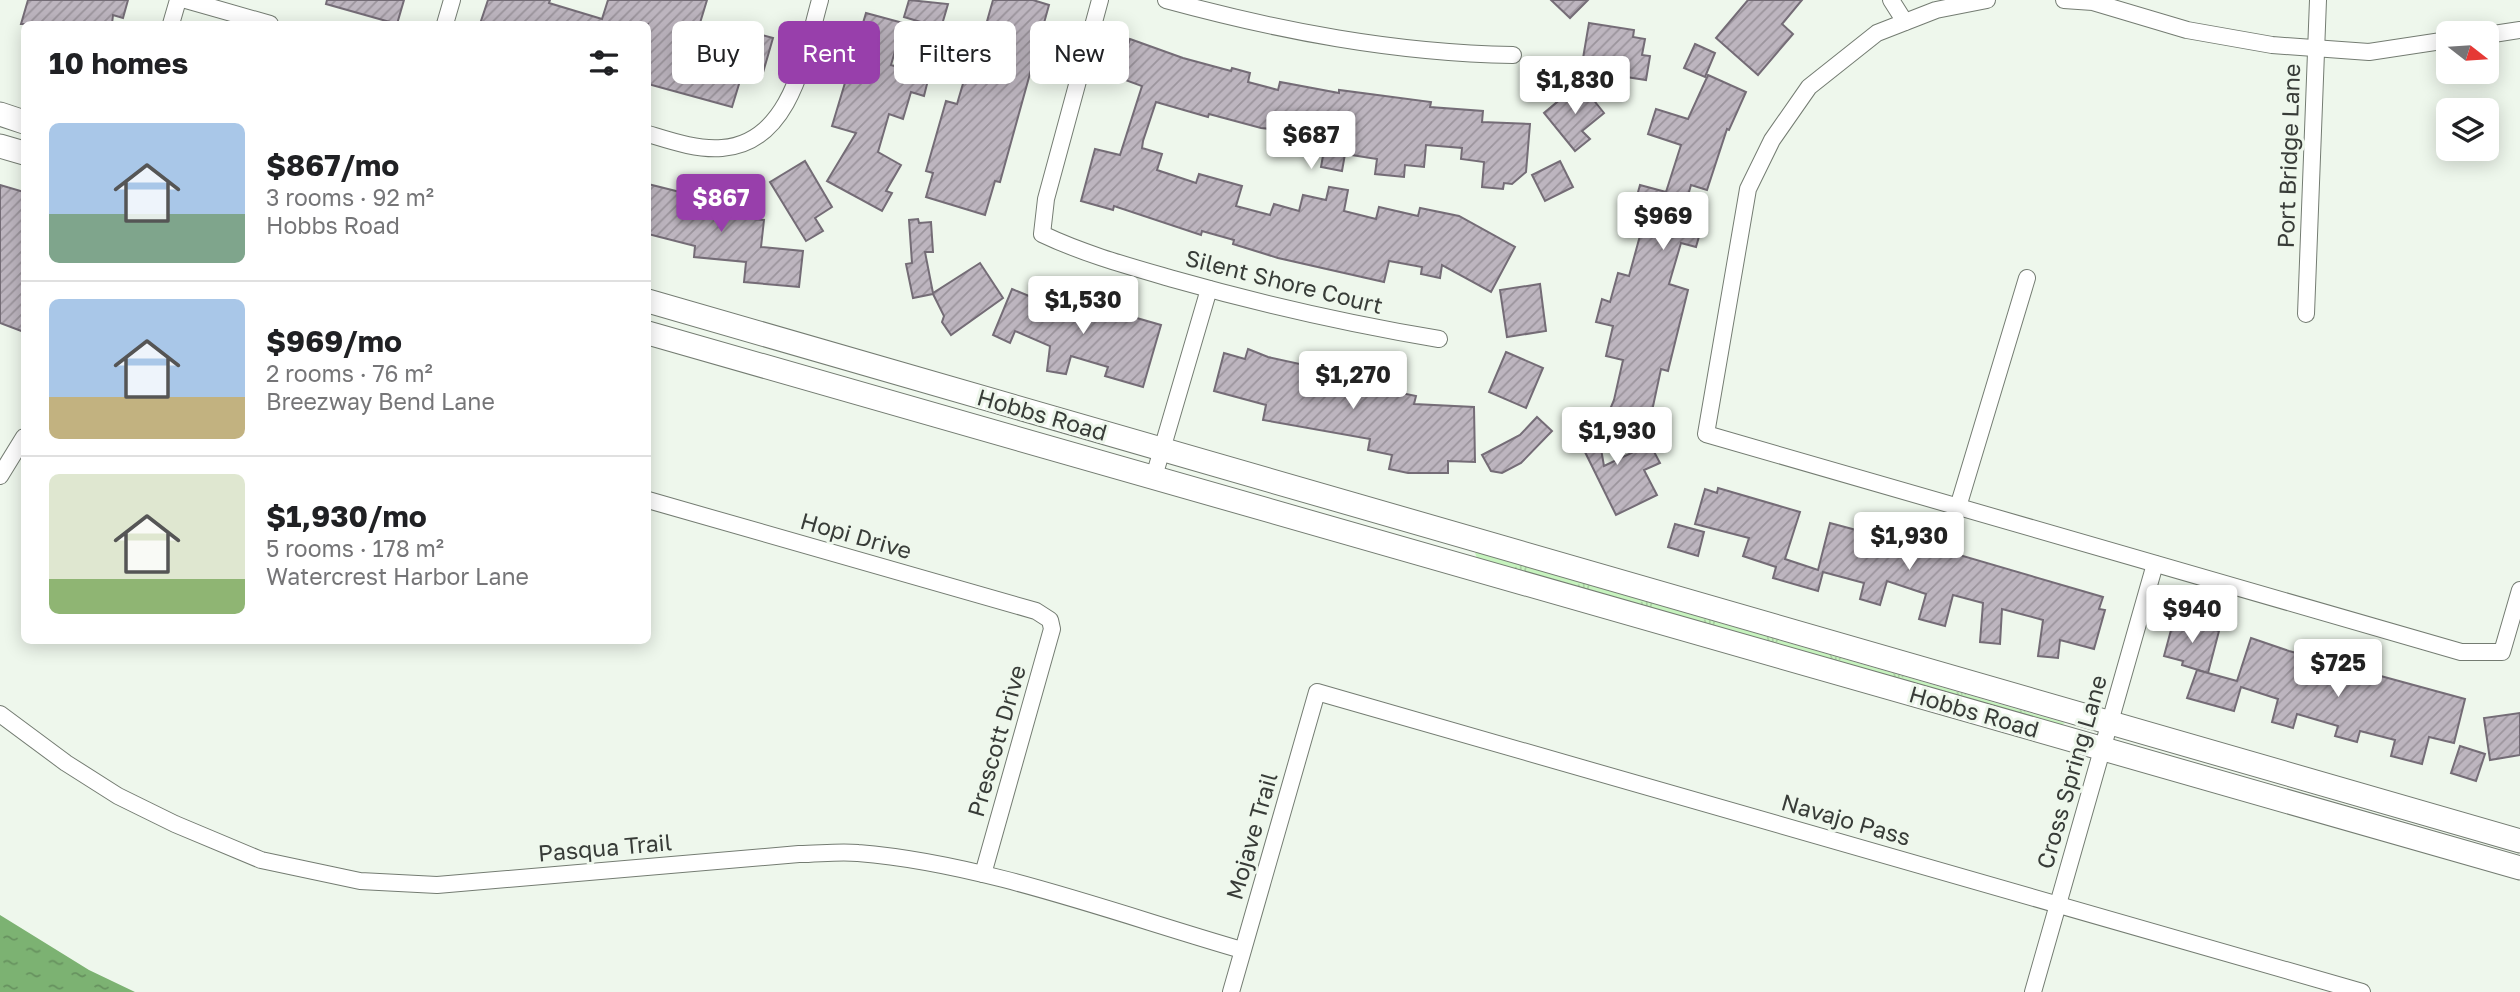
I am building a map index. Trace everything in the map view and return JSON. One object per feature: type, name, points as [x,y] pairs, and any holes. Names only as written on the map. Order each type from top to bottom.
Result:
[{"type":"street","points":[[172,21],[178,0]]},
{"type":"street","points":[[186,0],[260,21]]},
{"type":"street","points":[[446,21],[452,0]]},
{"type":"street","points":[[651,135],[706,148],[725,148],[757,136],[790,97],[820,0]]},
{"type":"street","name":"Silent Shore Court","points":[[1100,0],[1046,199],[1042,234],[1080,252],[1209,289],[1351,324],[1439,339]]},
{"type":"street","points":[[1166,0],[1293,33],[1450,54],[1513,55]]},
{"type":"street","points":[[1891,0],[1905,22]]},
{"type":"street","points":[[1987,0],[1936,10],[1877,33],[1809,87],[1766,152],[1748,189],[1706,434],[2461,652],[2502,652],[2520,590]]},
{"type":"street","points":[[2064,0],[2093,2],[2187,30],[2316,49],[2369,52],[2436,42]]},
{"type":"street","name":"Port Bridge Lane","points":[[2306,314],[2318,0]]},
{"type":"street","points":[[2499,33],[2520,30]]},
{"type":"street","points":[[0,114],[21,120]]},
{"type":"street","points":[[0,146],[21,152]]},
{"type":"street","points":[[1958,507],[2027,278]]},
{"type":"street","points":[[1153,480],[1209,289]]},
{"type":"street","name":"Hobbs Road","points":[[651,302],[1436,526],[2520,841]]},
{"type":"street","name":"Hobbs Road","points":[[651,335],[2520,868]]},
{"type":"street","points":[[0,476],[21,443]]},
{"type":"street","name":"Hopi Drive","points":[[651,501],[1037,611],[1051,620]]},
{"type":"street","points":[[1428,557],[1436,526]]},
{"type":"street","name":"Cross Spring Lane","points":[[2033,992],[2155,564]]},
{"type":"street","name":"Prescott Drive","points":[[983,874],[1052,629],[1051,620]]},
{"type":"street","name":"Navajo Pass","points":[[1317,692],[2362,992]]},
{"type":"street","name":"Mojave Trail","points":[[1231,992],[1317,692]]},
{"type":"street","name":"Pasqua Trail","points":[[0,714],[66,763],[118,796],[175,824],[261,860],[360,881],[437,886],[799,854],[855,853],[911,859],[983,874],[1242,950]]},
{"type":"green space","points":[[1475,553],[2065,723],[2060,726],[1477,558]]},
{"type":"water","points":[[0,915],[89,970],[135,992],[0,992]]},
{"type":"building","points":[[28,0],[128,0],[123,18],[113,15],[112,21],[22,21]]},
{"type":"building","points":[[327,0],[404,0],[398,21],[386,21],[326,4]]},
{"type":"building","points":[[488,0],[550,0],[549,3],[602,19],[608,0],[707,0],[701,21],[672,21],[672,84],[739,84],[732,107],[651,85],[651,21],[481,21]]},
{"type":"building","points":[[909,0],[948,4],[943,21],[917,21],[904,17]]},
{"type":"building","points":[[993,0],[1033,0],[1049,5],[1045,21],[1030,21],[1030,74],[1000,182],[995,181],[985,215],[926,197],[933,173],[926,171],[946,101],[957,104],[963,84],[1016,84],[1016,21],[987,21]]},
{"type":"building","points":[[1551,0],[1588,0],[1570,18]]},
{"type":"building","points":[[1748,0],[1802,0],[1782,24],[1793,34],[1758,75],[1716,38]]},
{"type":"building","points":[[866,13],[896,21],[891,65],[894,66],[894,84],[927,84],[924,96],[911,92],[903,119],[889,114],[878,152],[901,165],[886,191],[892,193],[882,211],[827,181],[856,133],[832,126],[845,84],[880,84],[880,21],[864,21]]},
{"type":"building","points":[[1589,23],[1634,30],[1633,37],[1645,39],[1642,55],[1650,56],[1646,80],[1581,70]]},
{"type":"building","points":[[764,36],[773,38],[764,69]]},
{"type":"building","points":[[1130,39],[1183,58],[1231,71],[1232,68],[1250,73],[1248,82],[1278,90],[1280,82],[1339,93],[1339,90],[1431,102],[1430,107],[1483,111],[1482,122],[1530,124],[1526,172],[1512,184],[1504,183],[1503,189],[1482,187],[1484,162],[1461,159],[1462,148],[1426,145],[1424,167],[1405,165],[1404,177],[1375,174],[1377,159],[1345,154],[1342,171],[1321,167],[1324,150],[1297,145],[1300,132],[1261,128],[1209,114],[1208,117],[1156,102],[1143,141],[1142,148],[1162,154],[1157,170],[1196,183],[1199,174],[1242,186],[1236,206],[1270,215],[1274,204],[1299,211],[1303,195],[1326,200],[1329,187],[1348,190],[1344,211],[1376,219],[1379,207],[1418,216],[1420,208],[1459,216],[1515,247],[1491,292],[1442,265],[1440,278],[1421,274],[1422,267],[1389,261],[1384,282],[1278,258],[1233,244],[1234,240],[1202,231],[1201,235],[1114,206],[1113,210],[1081,201],[1095,149],[1120,155],[1142,86],[1129,81]]},
{"type":"building","points":[[1695,44],[1715,53],[1705,77],[1684,68]]},
{"type":"building","points":[[1708,75],[1746,92],[1729,130],[1727,129],[1707,190],[1691,185],[1681,220],[1702,226],[1696,247],[1681,243],[1669,284],[1688,290],[1668,371],[1661,369],[1649,425],[1608,414],[1623,360],[1606,356],[1613,326],[1596,322],[1602,299],[1610,302],[1618,273],[1629,276],[1641,232],[1628,228],[1640,185],[1666,192],[1681,145],[1648,134],[1656,109],[1688,119]]},
{"type":"building","points":[[1580,83],[1604,113],[1582,131],[1590,139],[1575,151],[1544,113]]},
{"type":"building","points":[[805,161],[832,207],[815,218],[823,231],[806,241],[770,182]]},
{"type":"building","points":[[1560,161],[1573,187],[1545,201],[1532,175]]},
{"type":"building","points":[[0,185],[21,191],[21,331],[0,323]]},
{"type":"building","points":[[651,185],[700,197],[701,193],[746,197],[744,218],[764,220],[761,247],[803,251],[799,287],[744,282],[746,262],[694,257],[695,246],[651,235]]},
{"type":"building","points":[[918,219],[919,223],[931,222],[933,252],[925,252],[933,293],[980,263],[1003,298],[951,335],[942,322],[944,316],[933,294],[913,298],[906,264],[912,263],[909,220]]},
{"type":"building","points":[[1540,284],[1546,331],[1507,337],[1500,290]]},
{"type":"building","points":[[1012,289],[1070,313],[1074,300],[1161,325],[1143,387],[1105,376],[1108,367],[1071,356],[1066,374],[1047,371],[1050,346],[1015,331],[1010,343],[993,335]]},
{"type":"building","points":[[1248,349],[1268,357],[1373,380],[1372,387],[1416,396],[1414,404],[1474,407],[1475,462],[1448,461],[1448,473],[1408,473],[1389,469],[1392,455],[1368,450],[1370,439],[1263,420],[1266,405],[1214,391],[1224,353],[1245,359]]},
{"type":"building","points":[[1506,352],[1543,368],[1526,408],[1489,392]]},
{"type":"building","points":[[1594,409],[1604,466],[1650,444],[1660,463],[1644,470],[1657,495],[1616,515],[1584,450],[1579,451],[1574,412]]},
{"type":"building","points":[[1537,417],[1552,431],[1521,463],[1502,473],[1491,471],[1482,455],[1520,435]]},
{"type":"building","points":[[1718,488],[1800,512],[1785,559],[1818,570],[1830,523],[1890,539],[1891,535],[2103,597],[2099,609],[2105,610],[2094,649],[2060,640],[2058,658],[2038,656],[2043,620],[2002,609],[2000,644],[1980,642],[1983,603],[1953,595],[1945,626],[1919,619],[1926,594],[1887,581],[1880,605],[1860,599],[1864,583],[1823,572],[1818,591],[1773,578],[1776,567],[1743,556],[1749,538],[1695,524],[1705,489],[1717,493]]},
{"type":"building","points":[[1675,524],[1704,532],[1698,556],[1668,547]]},
{"type":"building","points":[[2174,619],[2219,631],[2208,673],[2182,665],[2183,661],[2164,656]]},
{"type":"building","points":[[2251,638],[2465,699],[2454,743],[2429,737],[2422,764],[2391,756],[2395,740],[2360,731],[2357,742],[2335,736],[2338,726],[2297,714],[2293,728],[2272,722],[2278,699],[2241,687],[2234,711],[2187,698],[2197,670],[2237,681]]},
{"type":"building","points":[[2520,713],[2520,755],[2490,760],[2484,718]]},
{"type":"building","points":[[2460,746],[2485,754],[2476,781],[2451,773]]}]
